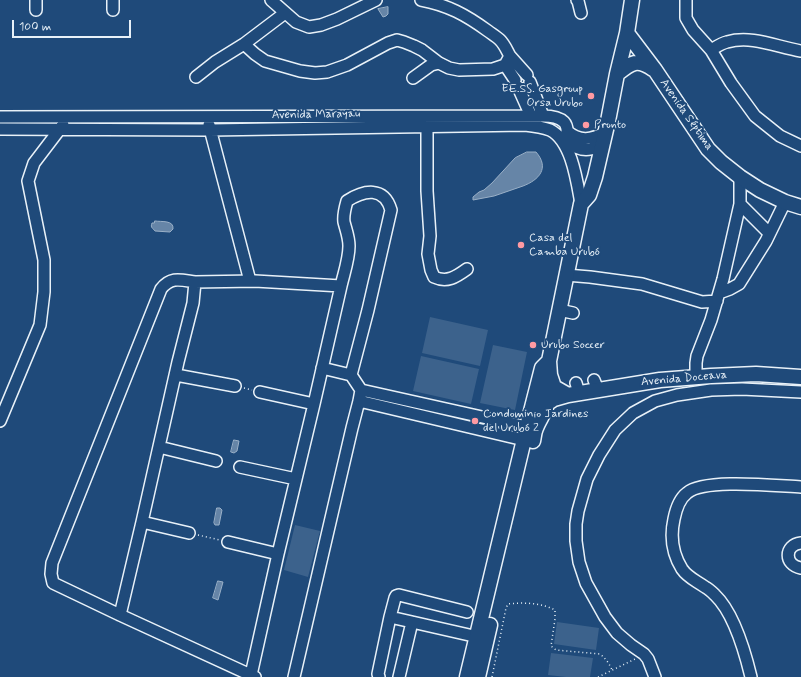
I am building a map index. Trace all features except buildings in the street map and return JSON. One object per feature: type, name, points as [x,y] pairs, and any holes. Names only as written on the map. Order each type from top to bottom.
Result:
[{"type":"main road","points":[[574,390],[554,387],[550,375],[549,361],[581,204],[589,195],[595,177],[627,33],[632,0]]},
{"type":"main road","name":"Avenida Séptima","points":[[627,33],[655,70],[708,149],[721,162],[740,177],[760,190],[785,202],[801,207]]},
{"type":"main road","name":"Avenida Séptima","points":[[617,74],[628,65],[637,63],[645,64],[655,70]]},
{"type":"main road","points":[[467,677],[478,637],[542,368],[549,361]]},
{"type":"main road","name":"Avenida Doceava","points":[[548,403],[574,390],[596,385],[726,375],[756,374],[801,377]]},
{"type":"main road","points":[[478,677],[536,428],[548,403],[545,391],[538,387]]},
{"type":"street","points":[[271,0],[296,22],[308,27],[321,25],[332,21],[376,0]]},
{"type":"street","points":[[421,0],[450,7],[474,21],[500,40],[507,49],[508,60],[516,84],[530,116]]},
{"type":"street","points":[[578,0],[581,13]]},
{"type":"street","points":[[686,0],[686,18],[693,30],[711,50],[730,83],[755,116],[780,136],[801,146]]},
{"type":"street","points":[[196,77],[215,62],[244,44],[285,13]]},
{"type":"street","points":[[711,50],[726,42],[744,39],[801,51]]},
{"type":"street","points":[[244,44],[265,61],[300,71],[315,72],[327,72],[347,65],[388,42],[397,40],[422,50],[438,64],[459,70],[493,69],[508,60]]},
{"type":"street","points":[[508,60],[529,78],[543,116]]},
{"type":"street","points":[[412,78],[431,65],[438,64]]},
{"type":"street","points":[[208,116],[210,130],[250,281]]},
{"type":"street","name":"Avenida Marayau","points":[[0,117],[543,116],[561,120],[564,122],[567,131],[577,138],[604,138]]},
{"type":"street","points":[[0,421],[40,325],[44,292],[44,260],[28,181],[34,163],[69,117]]},
{"type":"street","name":"Avenida Marayau","points":[[0,129],[210,130],[525,125],[540,127],[551,131],[563,141],[576,175],[581,204]]},
{"type":"street","points":[[427,126],[427,191],[430,236],[428,254],[432,270],[434,277],[440,280],[448,280],[467,269]]},
{"type":"street","points":[[696,377],[697,356],[701,344],[706,336],[718,297],[740,204],[740,177]]},
{"type":"street","points":[[294,677],[360,396],[350,375],[368,310],[391,210],[389,203],[383,196],[376,192],[363,193],[355,196],[347,201],[344,210],[344,221],[348,234],[349,245],[348,254],[341,286],[314,404],[278,554],[253,676],[54,583],[51,574],[52,563],[161,289],[165,285],[171,281],[180,280],[196,282],[250,281],[341,286]]},
{"type":"street","points":[[566,275],[642,284],[702,302],[718,297],[739,284],[769,233],[785,202]]},
{"type":"street","points":[[740,204],[769,233]]},
{"type":"street","points":[[120,615],[193,303],[196,282]]},
{"type":"street","points":[[559,310],[573,313]]},
{"type":"street","points":[[322,368],[350,375]]},
{"type":"street","points":[[176,374],[235,386]]},
{"type":"street","points":[[656,677],[648,659],[644,654],[616,633],[605,617],[586,583],[580,562],[576,541],[578,510],[587,479],[599,455],[615,430],[633,413],[655,401],[677,395],[711,390],[742,389],[801,392]]},
{"type":"street","points":[[260,392],[314,404]]},
{"type":"street","points":[[360,396],[526,433]]},
{"type":"street","points":[[159,447],[216,461]]},
{"type":"street","points":[[240,467],[296,480]]},
{"type":"street","points":[[751,677],[734,624],[727,609],[706,587],[693,580],[683,570],[675,557],[671,540],[672,527],[680,501],[688,492],[697,487],[716,484],[801,487]]},
{"type":"street","points":[[142,522],[189,533]]},
{"type":"street","points":[[228,542],[278,554]]},
{"type":"street","points":[[801,543],[790,548],[788,554],[788,559],[791,564],[801,568]]},
{"type":"street","points":[[379,677],[378,674],[396,596],[399,595],[467,612]]},
{"type":"street","points":[[390,617],[478,637]]},
{"type":"street","points":[[399,677],[412,622]]},
{"type":"path","points":[[235,386],[260,392]]},
{"type":"path","points":[[189,533],[228,542]]},
{"type":"path","points":[[492,677],[506,608],[508,604],[516,602],[535,604],[555,610],[551,646],[556,650],[600,654],[605,658],[612,670]]},
{"type":"path","points":[[598,677],[644,654]]},
{"type":"shaded area","points":[[388,7],[388,14],[383,17],[378,9]]},
{"type":"shaded area","points":[[527,152],[536,152],[540,158],[542,168],[538,177],[523,186],[494,196],[473,200],[473,197],[492,183],[515,158]]},
{"type":"shaded area","points":[[155,221],[170,223],[173,226],[173,229],[170,232],[155,231],[151,226]]},
{"type":"shaded area","points":[[430,317],[488,330],[480,366],[422,353]]},
{"type":"shaded area","points":[[493,345],[527,352],[515,410],[480,403]]},
{"type":"shaded area","points":[[421,356],[479,369],[471,404],[413,391]]},
{"type":"shaded area","points":[[234,440],[239,441],[237,451],[234,453],[231,452]]},
{"type":"shaded area","points":[[217,508],[222,510],[219,525],[215,525],[214,523]]},
{"type":"shaded area","points":[[295,525],[320,531],[308,577],[284,570]]},
{"type":"shaded area","points":[[218,581],[223,582],[218,600],[213,598]]},
{"type":"shaded area","points":[[557,622],[599,628],[596,650],[554,644]]},
{"type":"shaded area","points":[[551,653],[593,658],[590,677],[548,675]]},
{"type":"place","name":"EE.SS. Gasgroup Orsa Urubo","points":[[591,96]]},
{"type":"place","name":"Pronto","points":[[586,125]]},
{"type":"place","name":"Casa del Camba Urubó","points":[[521,245]]},
{"type":"place","name":"Urubo Soccer","points":[[533,345]]},
{"type":"place","name":"Condominio Jardines del Urubó 2","points":[[475,421]]}]
